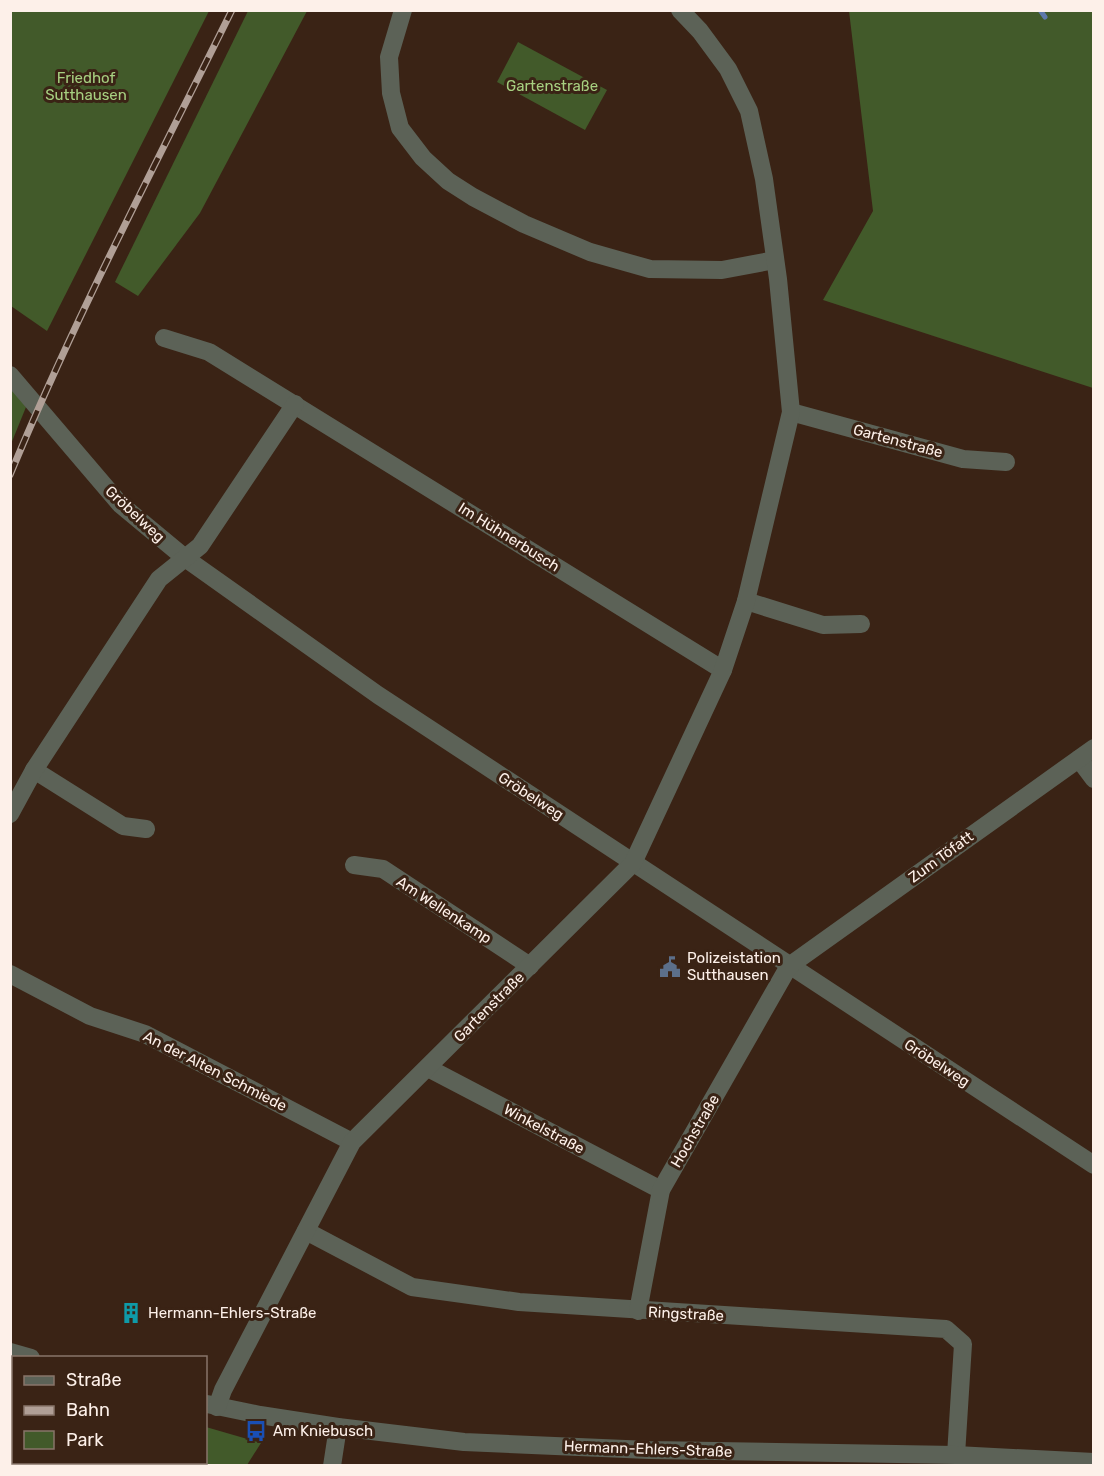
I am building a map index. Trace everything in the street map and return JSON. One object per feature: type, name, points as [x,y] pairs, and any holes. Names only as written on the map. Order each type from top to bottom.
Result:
[{"type":"street","points":[[403,10],[389,57],[391,93],[400,128],[423,158],[448,181],[524,224],[590,252],[650,269],[722,270],[775,260]]},
{"type":"street","name":"Gartenstraße","points":[[212,1405],[352,1142],[633,863],[723,670],[746,601],[791,412],[764,179],[749,111],[728,69],[700,31],[680,10]]},
{"type":"street","name":"Im Hühnerbusch","points":[[164,338],[209,352],[723,670]]},
{"type":"street","name":"Gröbelweg","points":[[10,375],[120,504],[185,558],[378,695],[1094,1165]]},
{"type":"street","points":[[10,814],[34,770],[159,579],[200,546],[296,404]]},
{"type":"street","name":"Gartenstraße","points":[[791,412],[963,459],[1006,462]]},
{"type":"street","points":[[746,601],[823,625],[861,624]]},
{"type":"street","name":"Zum Töfatt","points":[[789,966],[1094,748]]},
{"type":"street","points":[[1079,759],[1094,779]]},
{"type":"street","points":[[34,770],[123,826],[146,829]]},
{"type":"street","name":"Am Wellenkamp","points":[[354,865],[383,869],[530,966]]},
{"type":"street","name":"Hochstraße","points":[[638,1311],[661,1190],[789,966]]},
{"type":"street","name":"An der Alten Schmiede","points":[[10,974],[90,1016],[145,1034],[352,1142]]},
{"type":"street","name":"Winkelstraße","points":[[428,1068],[661,1190]]},
{"type":"street","name":"Ringstraße","points":[[306,1231],[411,1287],[519,1302],[946,1329],[963,1344],[956,1455]]},
{"type":"street","name":"Hermann-Ehlers-Straße","points":[[212,1405],[338,1427],[464,1442],[649,1450],[956,1455],[1089,1463]]},
{"type":"street","points":[[332,1466],[338,1427]]},
{"type":"green space","name":"Friedhof Sutthausen","points":[[11,10],[209,11],[47,331],[11,306]]},
{"type":"green space","points":[[248,11],[307,11],[200,213],[138,296],[115,282]]},
{"type":"green space","points":[[849,11],[1093,11],[1093,388],[823,300],[873,211]]},
{"type":"green space","name":"Gartenstraße","points":[[518,42],[607,90],[585,130],[497,82]]},
{"type":"green space","points":[[11,387],[26,407],[11,444]]},
{"type":"green space","points":[[10,1375],[12,1376],[12,1464],[207,1464],[207,1427],[261,1443],[247,1465],[11,1465]]},
{"type":"waterway","points":[[1040,10],[1045,17]]},
{"type":"railway","points":[[10,475],[61,357],[232,10]]},
{"type":"place","name":"Polizeistation Sutthausen","points":[[670,967]]},
{"type":"place","name":"Hermann-Ehlers-Straße","points":[[131,1313]]},
{"type":"place","name":"Am Kniebusch","points":[[256,1431]]}]
